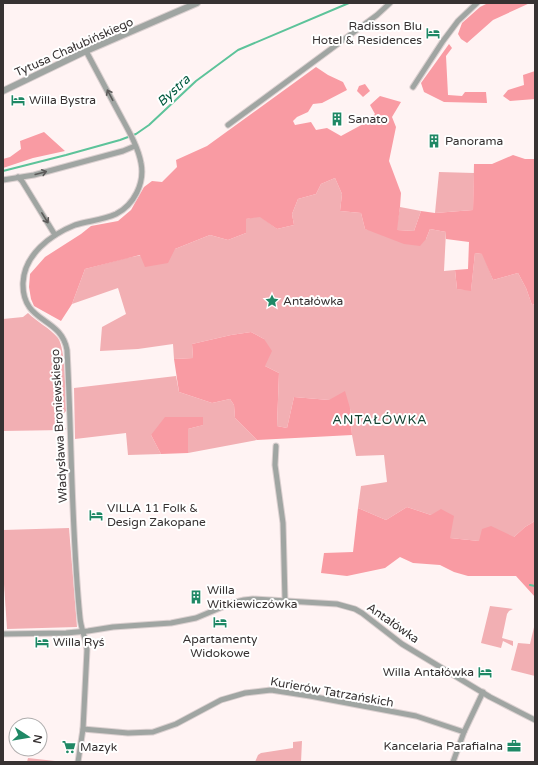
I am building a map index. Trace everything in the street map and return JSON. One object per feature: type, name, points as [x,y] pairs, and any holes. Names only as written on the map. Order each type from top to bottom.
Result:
[{"type":"street","name":"Tytusa Chałubińskiego","points":[[3,91],[86,51],[197,3]]},
{"type":"street","points":[[228,125],[371,20],[390,3]]},
{"type":"street","points":[[413,87],[458,21],[477,3]]},
{"type":"street","name":"Władysława Broniewskiego","points":[[78,762],[83,729],[87,650],[86,639],[82,632],[80,618],[76,568],[67,350],[60,333],[36,316],[29,308],[23,292],[24,276],[30,258],[36,250],[56,236],[76,225],[115,214],[130,203],[142,177],[141,163],[128,130],[86,51]]},
{"type":"street","points":[[3,180],[34,175],[103,157],[123,151],[134,144]]},
{"type":"street","points":[[18,177],[56,236]]},
{"type":"street","points":[[276,446],[275,466],[283,523],[285,600]]},
{"type":"street","name":"Antałówka","points":[[3,634],[82,632],[113,627],[171,623],[196,618],[244,600],[253,599],[337,604],[355,609],[362,613],[393,638],[483,692],[535,720]]},
{"type":"street","name":"Kurierów Tatrzańskich","points":[[83,729],[128,733],[153,732],[176,724],[221,700],[245,693],[271,690],[304,694],[416,716],[464,732]]},
{"type":"street","points":[[453,762],[464,732],[483,692]]},
{"type":"shaded area","points":[[488,3],[530,3],[493,20],[467,43],[461,39],[458,34],[462,23],[480,7]]},
{"type":"shaded area","points":[[449,44],[452,48],[446,56],[448,95],[462,96],[465,92],[486,92],[487,103],[444,102],[424,92],[421,83]]},
{"type":"shaded area","points":[[316,67],[343,82],[347,90],[322,103],[313,104],[308,112],[297,117],[293,121],[295,125],[311,122],[316,130],[327,128],[341,136],[365,123],[375,114],[370,105],[380,96],[401,102],[392,117],[396,127],[389,161],[401,193],[397,230],[414,231],[421,211],[435,213],[473,210],[474,164],[492,164],[513,155],[525,159],[535,159],[535,304],[532,305],[526,288],[518,273],[493,280],[482,254],[475,253],[471,291],[457,289],[455,270],[468,269],[469,242],[446,239],[446,232],[430,229],[426,239],[420,246],[404,244],[365,229],[361,213],[340,211],[342,194],[335,178],[321,184],[316,194],[298,199],[292,214],[294,225],[277,229],[260,217],[246,219],[246,233],[228,240],[210,235],[175,249],[168,263],[145,267],[140,255],[85,269],[72,304],[61,321],[34,306],[29,287],[30,274],[45,257],[91,226],[118,221],[131,210],[144,187],[152,181],[162,182],[177,167],[176,160],[207,146]]},
{"type":"shaded area","points":[[535,71],[535,99],[510,101],[503,96],[508,90],[524,85],[523,75]]},
{"type":"shaded area","points":[[365,84],[370,91],[363,97],[357,91],[359,86]]},
{"type":"shaded area","points":[[44,132],[65,151],[33,158],[3,168],[3,159],[10,157],[21,149],[20,141]]},
{"type":"shaded area","points":[[439,172],[474,173],[473,210],[435,213]]},
{"type":"shaded area","points":[[335,178],[342,194],[340,211],[361,213],[365,229],[426,239],[430,229],[446,232],[444,271],[455,270],[457,289],[471,290],[475,253],[483,254],[493,280],[518,273],[526,288],[532,305],[535,304],[535,521],[525,527],[514,537],[479,541],[450,538],[431,515],[407,507],[386,520],[358,508],[361,486],[387,482],[384,455],[356,456],[352,435],[350,408],[329,400],[294,397],[287,428],[277,426],[279,373],[265,366],[264,339],[251,332],[192,344],[193,358],[174,359],[173,344],[138,349],[100,351],[102,327],[126,314],[118,288],[72,304],[85,269],[126,258],[175,249],[210,235],[228,240],[246,233],[246,219],[260,216],[277,229],[294,225],[292,214],[298,199],[316,194],[321,184]]},
{"type":"shaded area","points":[[400,207],[421,211],[414,231],[396,230]]},
{"type":"shaded area","points":[[28,313],[55,334],[61,344],[64,362],[66,411],[60,417],[60,422],[66,429],[64,430],[3,431],[3,319],[23,317]]},
{"type":"shaded area","points":[[251,332],[264,339],[272,351],[265,366],[279,373],[277,426],[287,428],[294,397],[329,400],[345,391],[350,408],[352,435],[257,440],[235,418],[234,405],[230,399],[212,403],[179,392],[174,359],[193,358],[192,344]]},
{"type":"shaded area","points":[[176,376],[179,392],[212,403],[230,399],[234,405],[235,418],[257,440],[188,453],[188,429],[203,425],[151,435],[161,454],[128,455],[126,433],[75,439],[74,388]]},
{"type":"shaded area","points":[[165,417],[203,417],[203,425],[188,429],[188,453],[161,454],[151,435]]},
{"type":"shaded area","points":[[407,507],[431,515],[441,509],[454,516],[450,538],[479,541],[482,529],[491,526],[514,537],[525,527],[535,521],[535,597],[516,576],[468,576],[454,572],[440,565],[413,563],[400,557],[385,568],[347,576],[321,573],[324,553],[353,552],[358,508],[386,520]]},
{"type":"shaded area","points":[[69,528],[77,627],[7,629],[3,569],[3,530]]},
{"type":"shaded area","points":[[490,606],[513,609],[507,614],[502,638],[513,641],[513,646],[503,641],[501,648],[481,643]]},
{"type":"shaded area","points":[[535,623],[535,676],[511,670],[518,643],[530,644]]},
{"type":"shaded area","points":[[302,741],[301,762],[255,762],[258,755],[261,753],[293,748],[293,742]]},
{"type":"shaded area","points":[[28,758],[64,762],[27,762]]},
{"type":"waterway","name":"Bystra","points":[[3,171],[120,140],[136,134],[149,125],[196,81],[238,50],[349,3]]},
{"type":"waterway","points":[[530,585],[535,586]]},
{"type":"place","name":"Radisson Blu Hotel & Residences","points":[[433,33]]},
{"type":"place","name":"Willa Bystra","points":[[18,100]]},
{"type":"place","name":"Sanato","points":[[337,119]]},
{"type":"place","name":"Panorama","points":[[434,141]]},
{"type":"place","name":"Antałówka","points":[[272,301]]},
{"type":"place","name":"VILLA 11 Folk & Design Zakopane","points":[[96,515]]},
{"type":"place","name":"Willa Witkiewiczówka","points":[[196,597]]},
{"type":"place","name":"Apartamenty Widokowe","points":[[220,622]]},
{"type":"place","name":"Willa Ryś","points":[[42,642]]},
{"type":"place","name":"Willa Antałówka","points":[[485,672]]},
{"type":"place","name":"Kancelaria Parafialna","points":[[514,746]]},
{"type":"place","name":"Mazyk","points":[[69,747]]},
{"type":"district","name":"ANTAŁÓWKA","points":[[380,419]]}]
